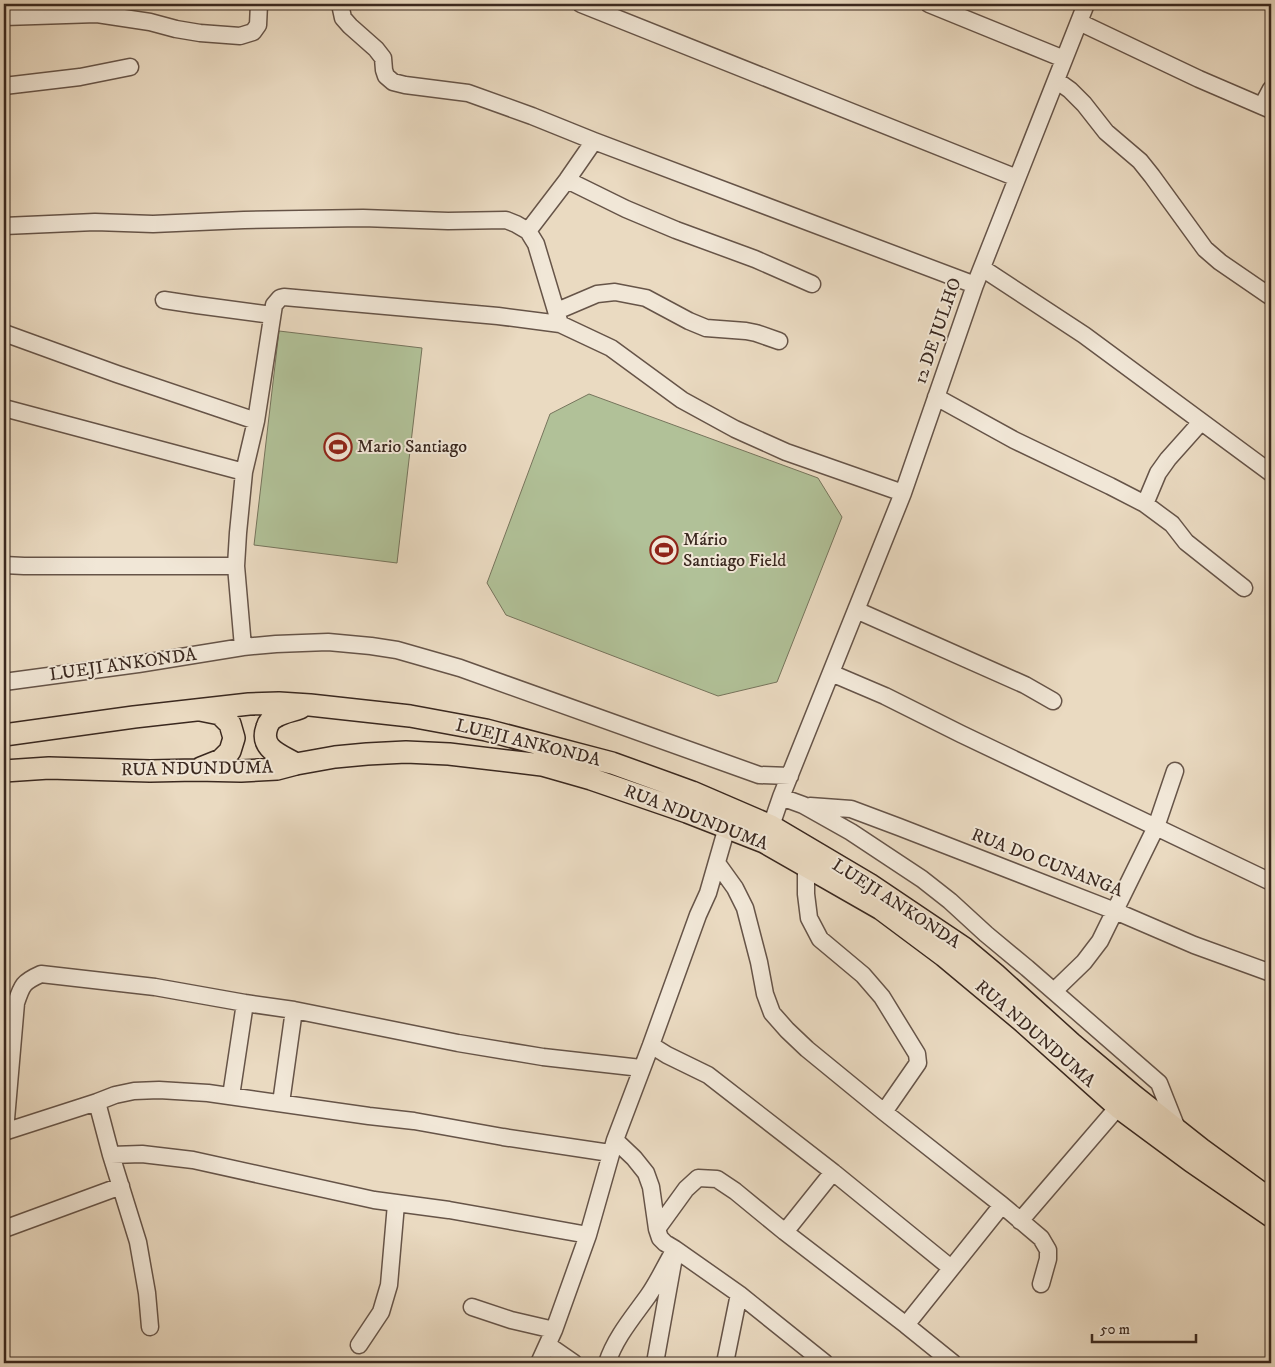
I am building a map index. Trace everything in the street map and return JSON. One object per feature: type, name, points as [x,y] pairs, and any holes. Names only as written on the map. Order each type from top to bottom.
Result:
[{"type":"main road","name":"LUEJI ANKONDA","points":[[4,735],[195,709],[249,704],[310,705],[410,716],[486,730],[612,763],[692,792],[771,826],[869,884],[964,948],[1071,1043],[1178,1131],[1271,1200]]},
{"type":"main road","points":[[296,764],[274,752],[267,745],[264,734],[268,723],[276,716],[310,705]]},
{"type":"main road","points":[[195,709],[220,714],[230,724],[234,738],[230,751],[221,760],[196,770]]},
{"type":"main road","name":"RUA NDUNDUMA","points":[[4,771],[49,768],[241,772],[278,769],[335,757],[406,752],[449,754],[542,765],[688,812],[764,842],[881,910],[944,956],[1022,1021],[1118,1107],[1191,1161],[1271,1216]]},
{"type":"street","points":[[4,17],[96,14],[141,20],[200,33],[240,36],[253,32],[258,25],[259,4]]},
{"type":"street","points":[[340,4],[343,18],[376,49],[383,58],[386,76],[393,82],[468,93],[975,285]]},
{"type":"street","points":[[581,4],[1017,178]]},
{"type":"street","points":[[929,4],[1064,59]]},
{"type":"street","name":"12 DE JULHO","points":[[771,826],[903,493],[975,285],[1086,4]]},
{"type":"street","points":[[1080,22],[1199,80],[1267,108],[1271,90]]},
{"type":"street","points":[[4,86],[80,78],[130,67]]},
{"type":"street","points":[[1056,80],[1070,90],[1084,104],[1106,132],[1140,161],[1205,249],[1220,262],[1271,297]]},
{"type":"street","points":[[528,231],[568,180],[594,141]]},
{"type":"street","points":[[568,180],[626,209],[676,230],[755,259],[812,284]]},
{"type":"street","points":[[4,226],[95,222],[153,224],[363,218],[448,221],[506,220],[528,231],[536,244],[558,318]]},
{"type":"street","points":[[982,268],[1145,379],[1271,472]]},
{"type":"street","points":[[558,318],[597,294],[614,292],[646,298],[706,328],[746,331],[779,341]]},
{"type":"street","points":[[243,647],[236,566],[244,472],[256,421],[272,315],[276,301],[284,297],[498,316],[558,318],[611,348],[682,400],[735,429],[786,452],[903,493]]},
{"type":"street","points":[[164,300],[272,315]]},
{"type":"street","points":[[4,333],[256,421]]},
{"type":"street","points":[[936,397],[1022,444],[1145,504],[1172,524],[1191,546],[1244,588]]},
{"type":"street","points":[[4,408],[244,472]]},
{"type":"street","points":[[1145,504],[1158,473],[1201,422]]},
{"type":"street","points":[[4,565],[236,566]]},
{"type":"street","points":[[856,610],[1017,681],[1054,701]]},
{"type":"street","name":"LUEJI ANKONDA","points":[[4,682],[138,664],[243,647],[328,642],[371,646],[397,650],[460,668],[759,775],[790,776]]},
{"type":"street","points":[[831,673],[885,696],[1271,882]]},
{"type":"street","points":[[1054,991],[1084,962],[1100,941],[1156,827],[1174,771]]},
{"type":"street","points":[[781,797],[804,805]]},
{"type":"street","name":"LUEJI ANKONDA","points":[[804,805],[851,832],[922,879],[1054,991],[1159,1083],[1178,1131]]},
{"type":"street","name":"RUA DO CUNANGA","points":[[804,805],[851,809],[1115,911],[1194,945],[1271,973]]},
{"type":"street","points":[[539,1363],[551,1338],[588,1235],[612,1147],[698,915],[708,893],[726,827]]},
{"type":"street","points":[[717,863],[735,888],[745,908],[765,994],[772,1013],[807,1049],[1041,1238],[1048,1250],[1047,1266],[1041,1284]]},
{"type":"street","points":[[806,866],[808,918],[820,939],[863,975],[882,997],[917,1054],[918,1063],[884,1112]]},
{"type":"street","points":[[641,1068],[543,1057],[294,1010],[155,987],[40,974],[27,980],[20,990],[16,1003],[4,1132],[116,1095],[134,1091],[158,1090],[208,1093],[612,1147],[634,1158],[646,1173],[651,1187],[660,1238],[738,1294],[825,1363]]},
{"type":"street","points":[[231,1096],[245,1003]]},
{"type":"street","points":[[282,1103],[294,1010]]},
{"type":"street","points":[[651,1045],[708,1076],[832,1172],[951,1268]]},
{"type":"street","points":[[97,1102],[138,1242],[150,1327]]},
{"type":"street","points":[[1020,1221],[1118,1107]]},
{"type":"street","points":[[111,1155],[142,1154],[193,1160],[396,1204],[449,1210],[588,1235]]},
{"type":"street","points":[[785,1232],[832,1172]]},
{"type":"street","points":[[657,1229],[686,1189],[698,1178],[717,1179],[953,1363]]},
{"type":"street","points":[[4,1229],[121,1186]]},
{"type":"street","points":[[359,1345],[382,1312],[388,1285],[396,1204]]},
{"type":"street","points":[[906,1325],[1002,1206]]},
{"type":"street","points":[[607,1363],[614,1347],[633,1316],[649,1295],[675,1249]]},
{"type":"street","points":[[655,1363],[675,1249]]},
{"type":"street","points":[[725,1363],[738,1294]]},
{"type":"street","points":[[472,1307],[510,1320],[551,1338],[574,1363]]},
{"type":"street","points":[[800,1363],[803,1346]]},
{"type":"green space","name":"Mario Santiago","points":[[279,331],[422,348],[397,563],[254,545]]},
{"type":"green space","name":"Mário Santiago Field","points":[[589,394],[818,478],[842,517],[777,682],[718,696],[506,615],[487,583],[550,414]]},
{"type":"place","name":"Mario Santiago","points":[[338,447]]},
{"type":"place","name":"Mário Santiago Field","points":[[664,550]]}]
